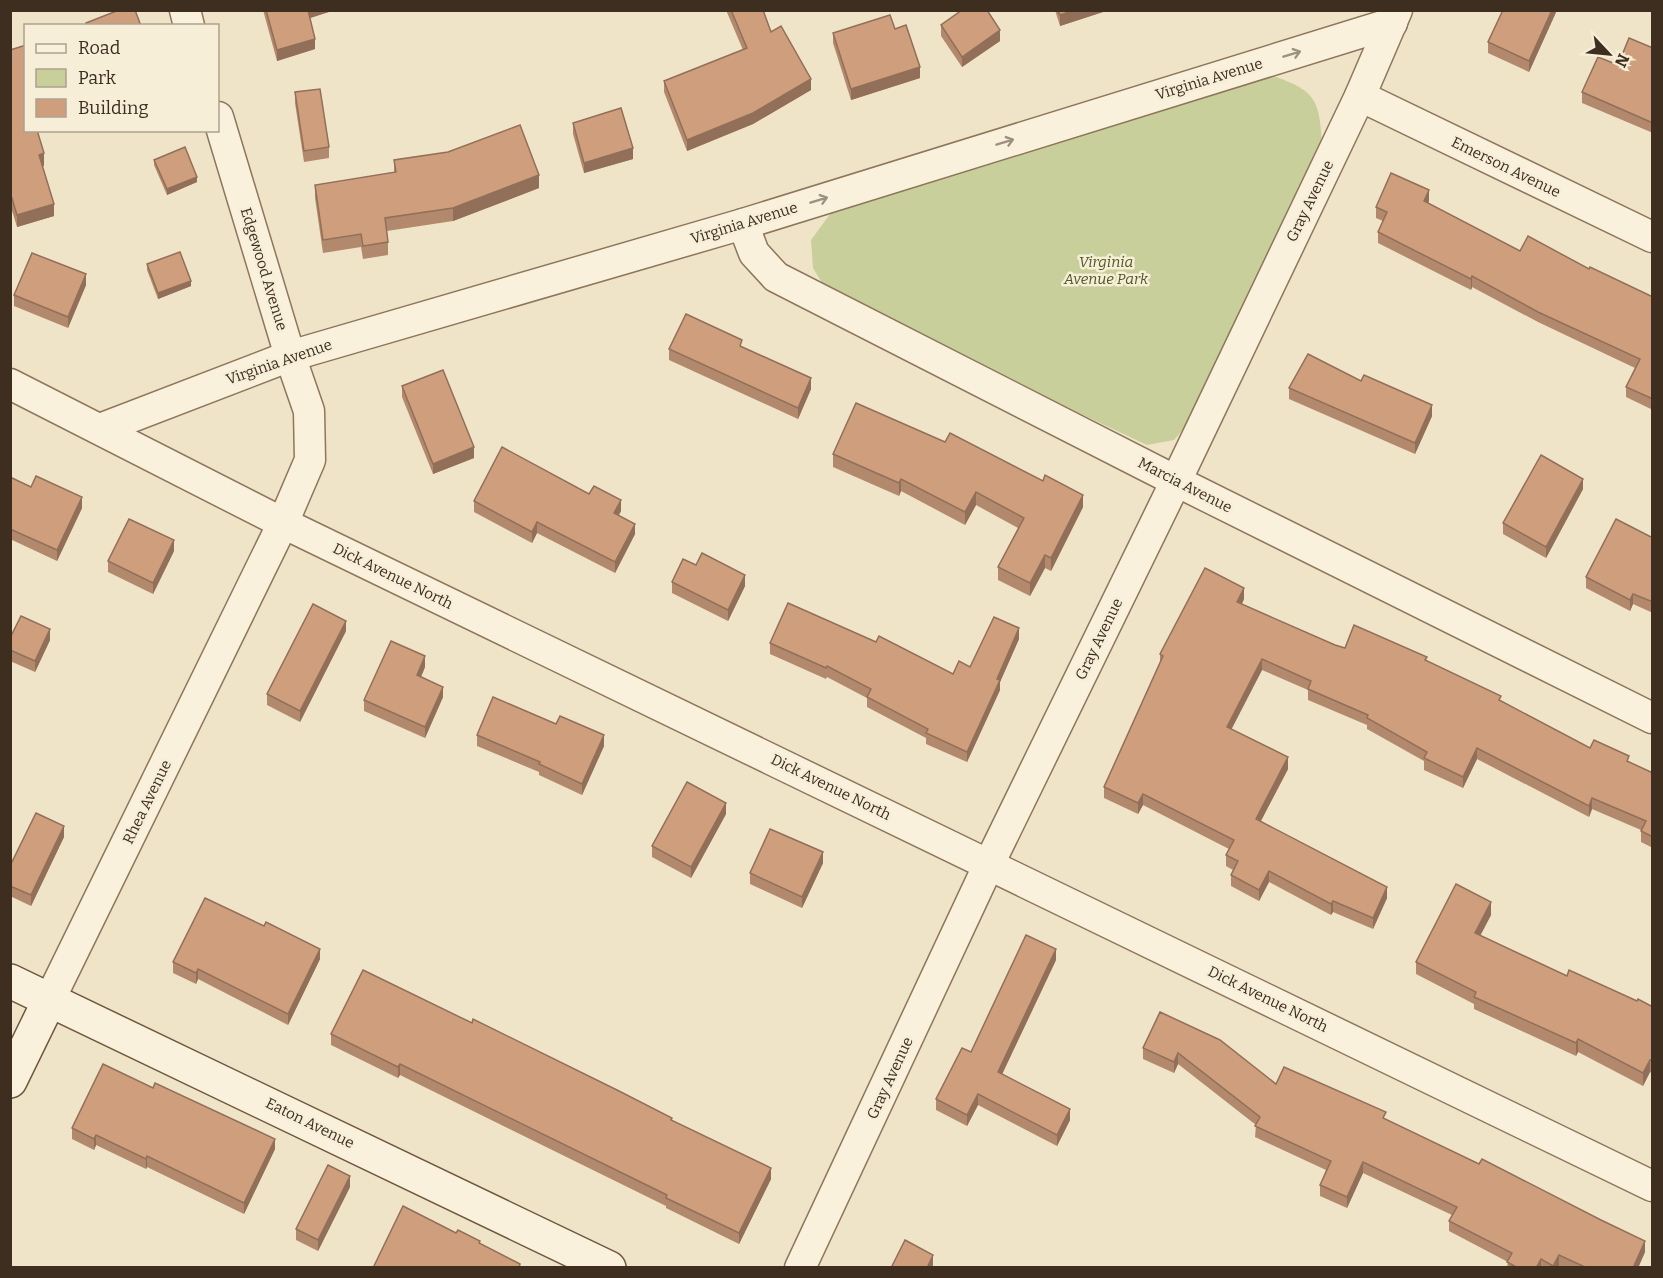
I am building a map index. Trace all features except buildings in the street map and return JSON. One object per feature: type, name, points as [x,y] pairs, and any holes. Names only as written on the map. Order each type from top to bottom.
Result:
[{"type":"main road","name":"Eaton Avenue","points":[[10,981],[609,1268]]},
{"type":"main road","name":"Rhea Avenue","points":[[10,1081],[50,999]]},
{"type":"street","name":"Gray Avenue","points":[[800,1268],[989,864],[1360,96],[1394,17]]},
{"type":"street","name":"Virginia Avenue","points":[[100,429],[290,356],[743,224],[1394,17]]},
{"type":"street","name":"Emerson Avenue","points":[[1360,96],[1653,237]]},
{"type":"street","name":"Edgewood Avenue","points":[[219,120],[290,356],[309,411],[310,460],[283,523]]},
{"type":"street","name":"Marcia Avenue","points":[[743,224],[754,253],[776,277],[1176,481],[1653,718]]},
{"type":"street","name":"Dick Avenue North","points":[[10,384],[283,523],[1653,1186]]},
{"type":"street","name":"Rhea Avenue","points":[[50,999],[283,523]]},
{"type":"green space","name":"Virginia Avenue Park","points":[[1271,75],[1306,91],[1312,98],[1319,116],[1322,144],[1186,426],[1174,440],[1147,445],[830,296],[813,268],[811,240],[833,210]]}]
